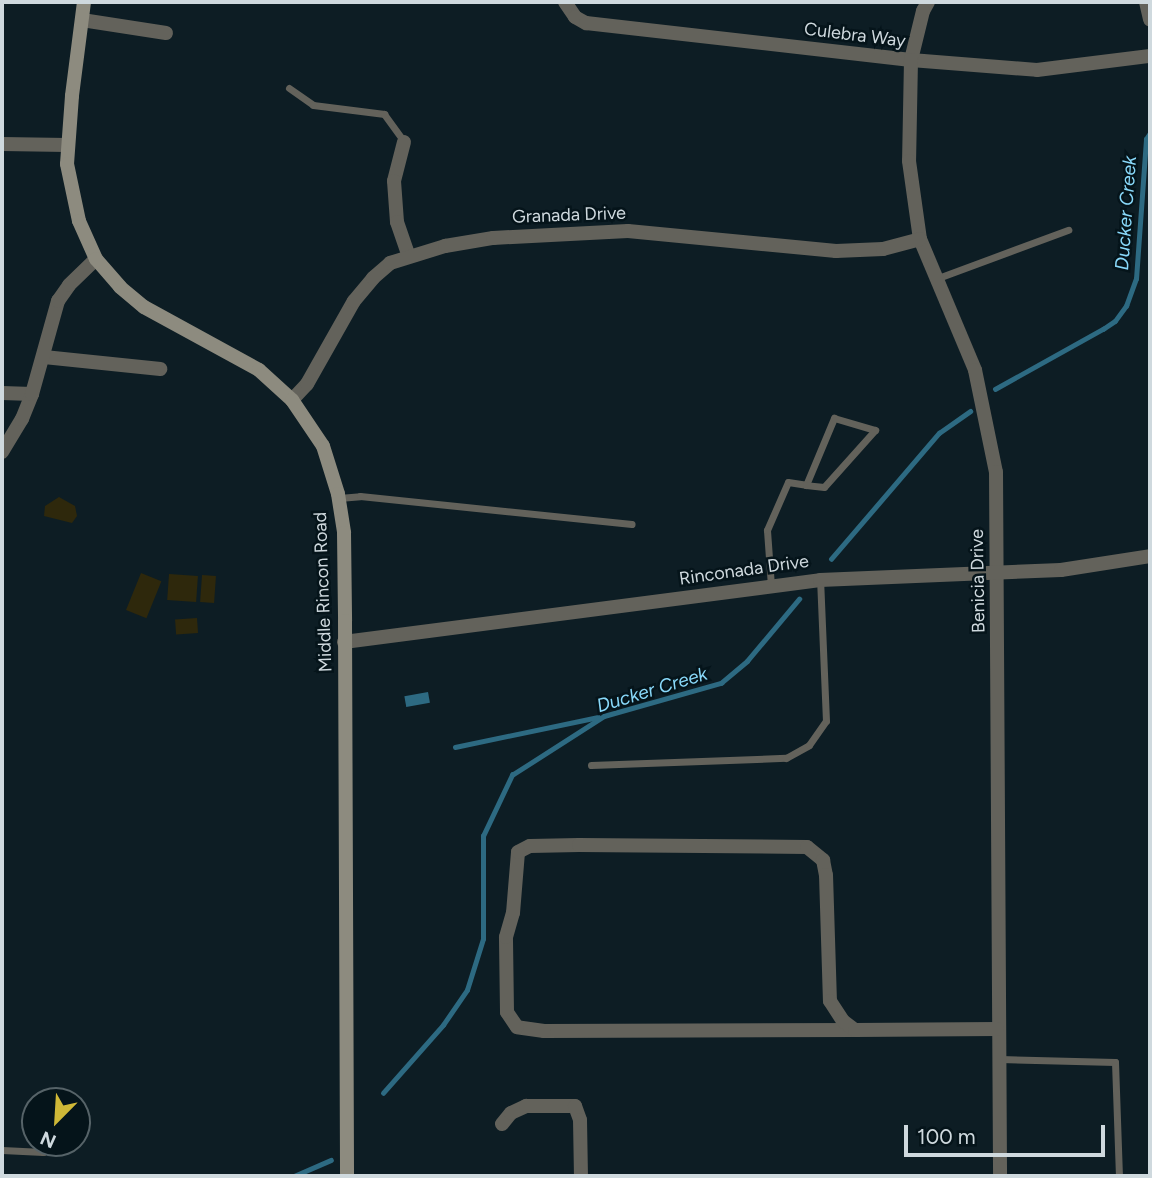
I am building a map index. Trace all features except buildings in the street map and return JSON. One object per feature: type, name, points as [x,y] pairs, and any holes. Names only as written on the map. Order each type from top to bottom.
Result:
[{"type":"street","name":"Middle Rincon Road","points":[[84,2],[67,145],[70,191],[79,221],[96,259],[120,287],[144,307],[259,370],[292,400],[323,446],[339,498],[344,533],[347,1176]]},
{"type":"street","name":"Culebra Way","points":[[565,2],[575,17],[586,23],[911,60],[1037,70],[1150,56]]},
{"type":"street","name":"Benicia Drive","points":[[928,2],[911,60],[909,161],[920,239],[975,370],[996,472],[997,1029],[1000,1176]]},
{"type":"street","points":[[1146,2],[1150,20]]},
{"type":"street","points":[[82,20],[166,33]]},
{"type":"street","points":[[404,142],[394,181],[397,222],[409,256]]},
{"type":"street","points":[[2,144],[67,145]]},
{"type":"street","name":"Granada Drive","points":[[292,400],[307,384],[354,301],[390,263],[409,256],[493,238],[628,231],[836,251],[883,249],[920,239]]},
{"type":"street","points":[[2,452],[22,419],[32,394],[58,301],[69,285],[96,259]]},
{"type":"street","points":[[44,357],[160,369]]},
{"type":"street","points":[[2,393],[32,394]]},
{"type":"street","name":"Rinconada Drive","points":[[344,642],[820,580],[1061,570],[1150,556]]},
{"type":"street","points":[[855,1030],[843,1021],[830,1001],[826,875],[822,860],[807,847],[579,845],[530,846],[518,852],[513,913],[506,937],[507,1012],[517,1027],[544,1031],[855,1030],[997,1029]]},
{"type":"street","points":[[502,1124],[511,1113],[526,1106],[575,1106],[580,1120],[581,1176]]},
{"type":"lane","points":[[289,88],[313,105],[384,114],[404,142]]},
{"type":"lane","points":[[938,278],[1068,230]]},
{"type":"lane","points":[[771,586],[767,530],[788,482],[806,485],[824,486],[875,430],[834,418],[806,485]]},
{"type":"lane","points":[[339,498],[360,496],[632,524]]},
{"type":"lane","points":[[591,765],[786,758],[809,746],[826,721],[820,580]]},
{"type":"lane","points":[[999,1059],[1115,1062],[1119,1176]]},
{"type":"lane","points":[[2,1150],[21,1151]]},
{"type":"shaded area","points":[[59,497],[75,506],[77,516],[72,523],[44,516],[45,506]]},
{"type":"shaded area","points":[[141,573],[161,581],[146,618],[126,610]]},
{"type":"shaded area","points":[[169,574],[198,576],[196,602],[167,600]]},
{"type":"shaded area","points":[[202,575],[216,576],[214,603],[200,602]]},
{"type":"shaded area","points":[[197,618],[198,633],[176,634],[175,620]]},
{"type":"water","points":[[428,692],[430,703],[406,707],[404,696]]},
{"type":"waterway","name":"Ducker Creek","points":[[995,389],[1103,329],[1115,321],[1126,306],[1136,279],[1146,139],[1150,133]]},
{"type":"waterway","name":"Ducker Creek","points":[[831,559],[939,433],[970,411]]},
{"type":"waterway","name":"Ducker Creek","points":[[383,1093],[443,1025],[467,990],[483,939],[483,836],[512,775],[604,716],[721,683],[747,661],[799,599]]},
{"type":"waterway","points":[[455,747],[598,717]]},
{"type":"waterway","name":"Ducker Creek","points":[[294,1176],[331,1160]]}]
